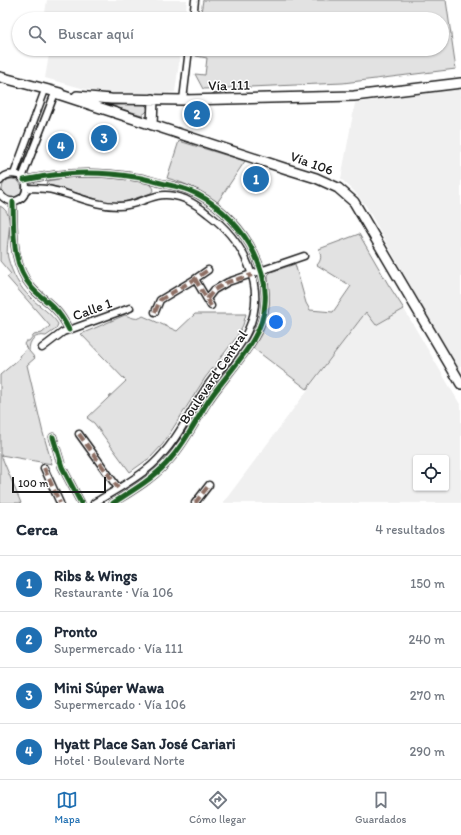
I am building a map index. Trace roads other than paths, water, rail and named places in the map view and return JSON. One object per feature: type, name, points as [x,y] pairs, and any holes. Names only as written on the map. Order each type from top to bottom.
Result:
[{"type":"main road","name":"Vía 111","points":[[0,77],[55,93],[96,98],[183,100],[354,96],[461,83]]},
{"type":"main road","name":"Vía 106","points":[[55,93],[316,178],[338,188],[354,202],[461,384]]},
{"type":"main road","points":[[152,125],[153,99]]},
{"type":"street","points":[[194,12],[195,0]]},
{"type":"street","points":[[183,100],[188,56]]},
{"type":"street","points":[[14,174],[45,90]]},
{"type":"street","points":[[0,196],[13,202],[24,196],[26,188],[23,179],[55,93]]},
{"type":"street","name":"Boulevard Central","points":[[23,179],[88,173],[136,177],[176,186],[197,194],[206,199],[227,216],[246,239],[262,271],[265,286],[263,316],[259,329],[250,346],[216,390],[175,454],[143,485],[113,503]]},
{"type":"street","points":[[0,181],[6,176],[14,174],[23,179]]},
{"type":"street","points":[[165,195],[166,184]]},
{"type":"street","name":"Boulevard Central","points":[[26,188],[55,190],[110,206],[124,206],[151,197],[165,195],[176,196],[193,203],[221,224],[242,251],[252,275],[255,290],[254,312],[248,332],[210,381],[178,435],[166,451],[151,466],[94,503]]},
{"type":"street","points":[[13,202],[14,249],[18,263],[32,288],[56,310],[69,330]]},
{"type":"street","points":[[207,299],[214,290],[228,282],[304,256]]},
{"type":"street","points":[[155,312],[160,300],[208,270]]},
{"type":"street","points":[[195,279],[211,306]]},
{"type":"street","name":"Calle 1","points":[[42,348],[69,330],[130,308]]},
{"type":"street","points":[[79,434],[118,488]]},
{"type":"street","points":[[178,435],[185,440]]},
{"type":"street","points":[[53,437],[62,466],[81,503]]},
{"type":"street","points":[[44,468],[60,503]]},
{"type":"street","points":[[195,503],[209,485]]},
{"type":"place","name":"Pronto","points":[[197,114]]},
{"type":"place","name":"Mini Súper Wawa","points":[[104,138]]},
{"type":"place","name":"Hyatt Place San José Cariari","points":[[61,146]]},
{"type":"place","name":"Ribs & Wings","points":[[256,179]]}]
